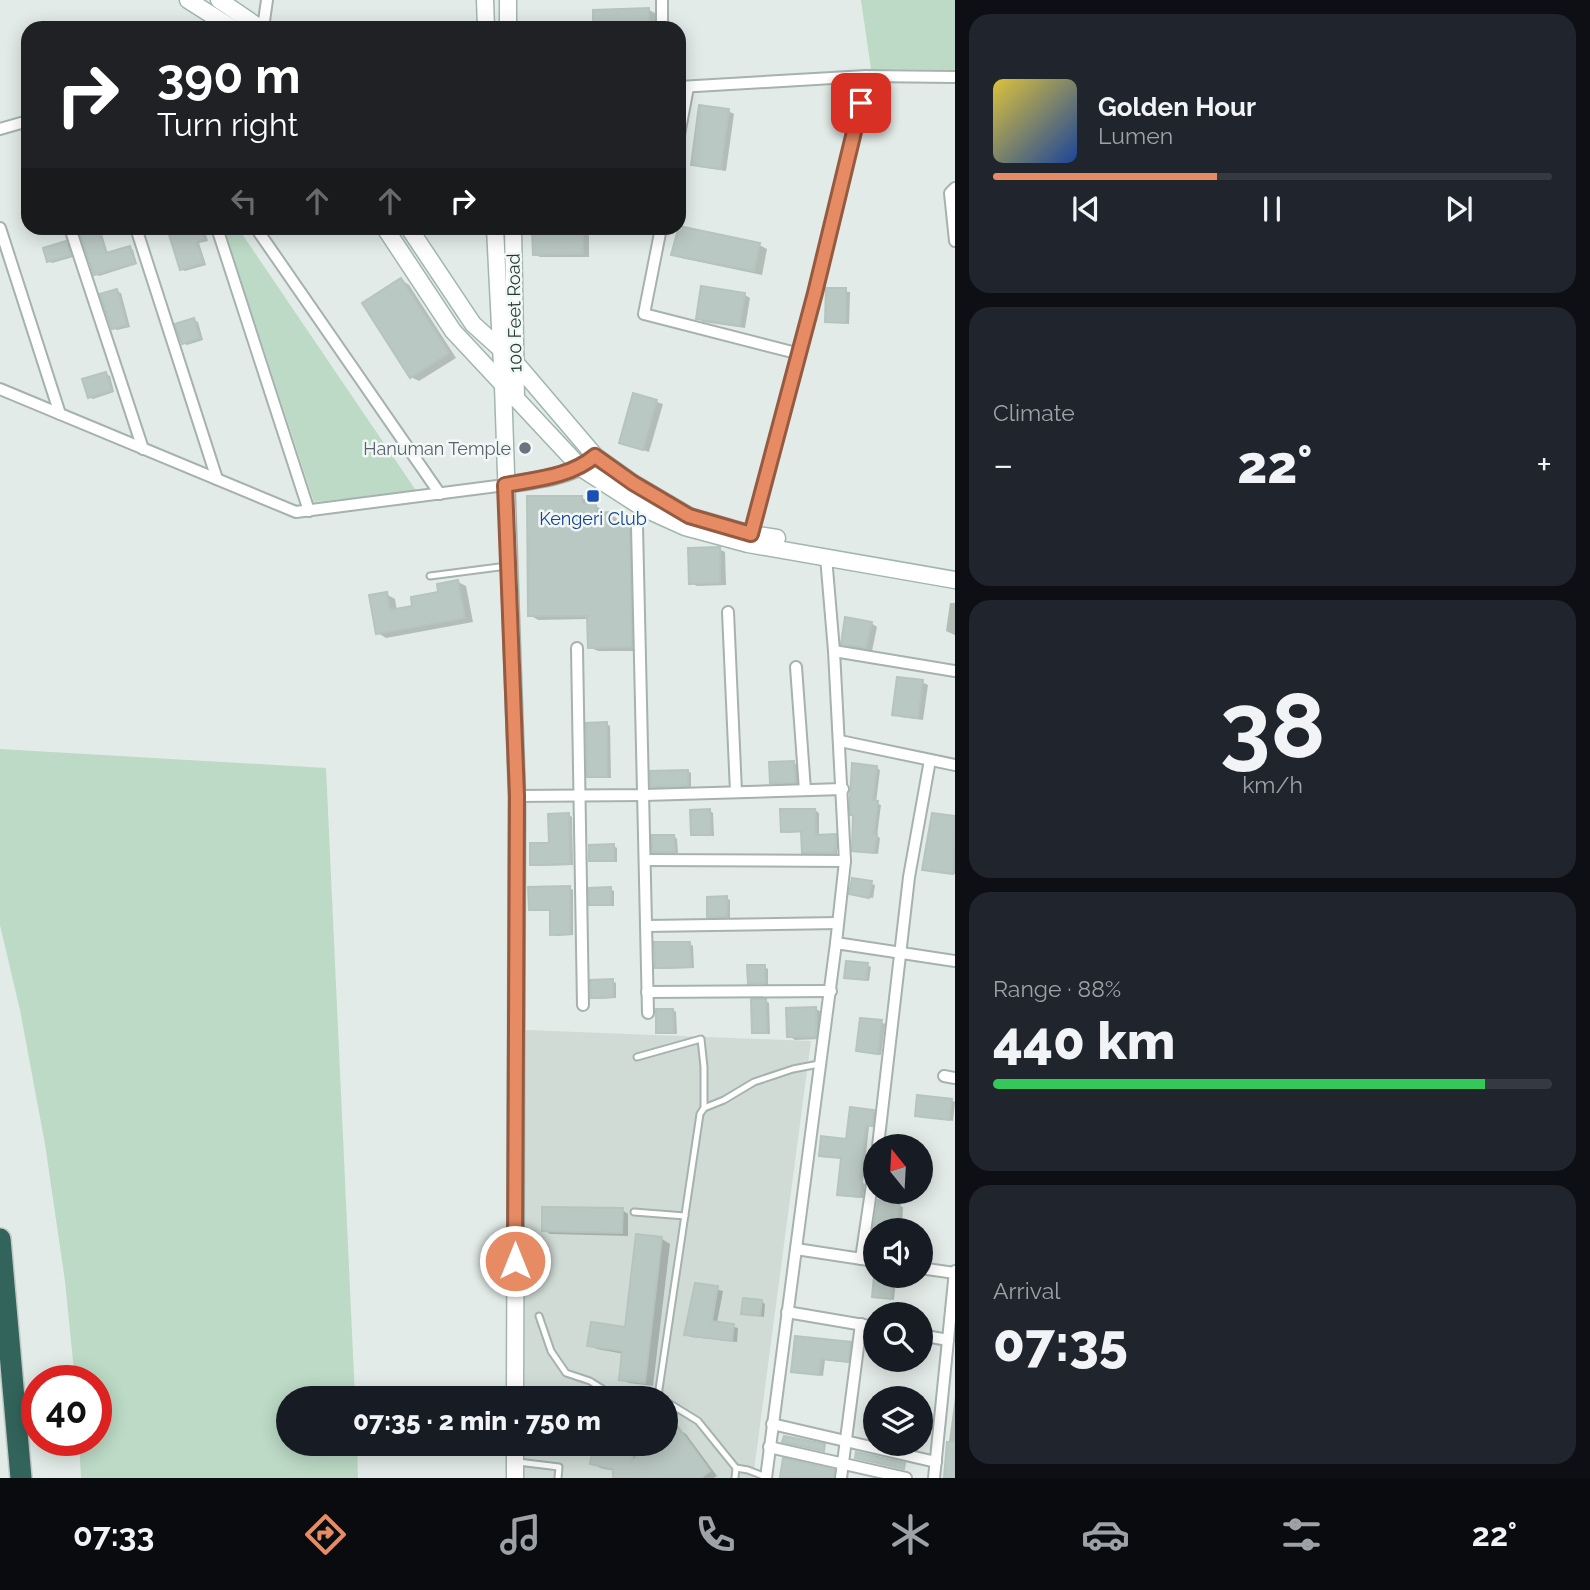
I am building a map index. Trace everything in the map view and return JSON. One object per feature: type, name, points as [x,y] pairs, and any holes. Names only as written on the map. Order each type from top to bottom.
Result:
[{"type":"highway","points":[[0,1239],[21,1478]]},
{"type":"main road","points":[[188,0],[221,21]]},
{"type":"main road","points":[[219,0],[251,21]]},
{"type":"main road","points":[[485,0],[486,21]]},
{"type":"main road","points":[[508,0],[508,21]]},
{"type":"main road","points":[[390,235],[453,331],[516,400],[581,468],[643,508],[685,527],[748,544],[955,580]]},
{"type":"main road","points":[[415,235],[473,324],[516,362],[595,456],[633,483],[689,516],[751,534],[955,568]]},
{"type":"main road","name":"100 Feet Road","points":[[495,235],[517,796],[515,1386]]},
{"type":"main road","name":"100 Feet Road","points":[[513,235],[516,400]]},
{"type":"main road","points":[[505,485],[581,468],[595,456]]},
{"type":"street","points":[[263,21],[267,0]]},
{"type":"street","points":[[662,0],[662,21]]},
{"type":"street","points":[[686,87],[866,76],[955,77]]},
{"type":"street","points":[[751,534],[800,354],[856,129],[866,76]]},
{"type":"street","points":[[0,129],[21,123]]},
{"type":"street","points":[[955,188],[950,193],[955,241]]},
{"type":"street","points":[[0,228],[60,414]]},
{"type":"street","points":[[72,235],[144,449]]},
{"type":"street","points":[[138,235],[217,479]]},
{"type":"street","points":[[219,235],[309,511]]},
{"type":"street","points":[[261,235],[440,494]]},
{"type":"street","points":[[660,235],[644,314],[800,354]]},
{"type":"street","points":[[0,389],[296,512],[505,485]]},
{"type":"street","points":[[643,508],[637,526],[648,1013]]},
{"type":"street","points":[[766,1478],[831,991],[845,860],[840,741],[826,557]]},
{"type":"street","points":[[729,612],[736,792]]},
{"type":"street","points":[[578,648],[583,1005]]},
{"type":"street","points":[[834,651],[955,671]]},
{"type":"street","points":[[796,667],[805,790]]},
{"type":"street","points":[[840,741],[955,765]]},
{"type":"street","points":[[879,1134],[909,877],[930,760]]},
{"type":"street","points":[[517,796],[843,789]]},
{"type":"street","points":[[645,860],[845,860]]},
{"type":"street","points":[[646,926],[838,923]]},
{"type":"street","points":[[836,943],[955,961]]},
{"type":"street","points":[[647,992],[831,991]]},
{"type":"street","points":[[796,1249],[861,1259],[869,1204]]},
{"type":"street","points":[[933,1269],[955,1272],[934,1478]]},
{"type":"street","points":[[787,1312],[861,1324],[841,1478]]},
{"type":"street","points":[[941,1410],[955,1411]]},
{"type":"street","points":[[772,1424],[936,1462]]},
{"type":"street","points":[[769,1447],[906,1478]]},
{"type":"lane","points":[[430,576],[510,566]]},
{"type":"lane","points":[[637,1057],[701,1039],[705,1108]]},
{"type":"lane","points":[[661,1386],[700,1114],[705,1108],[754,1082],[793,1069],[821,1064]]},
{"type":"lane","points":[[634,1212],[685,1216]]},
{"type":"lane","points":[[539,1316],[551,1351],[566,1373],[598,1386]]},
{"type":"lane","points":[[678,1409],[698,1421],[736,1468],[766,1478]]},
{"type":"lane","points":[[515,1470],[559,1467],[558,1478]]},
{"type":"lane","points":[[734,1478],[736,1468]]},
{"type":"shaded area","points":[[526,1030],[811,1041],[753,1478],[524,1478],[524,1456],[678,1456],[678,1386],[524,1386]]},
{"type":"green space","points":[[861,0],[955,0],[955,70],[871,69]]},
{"type":"green space","points":[[226,235],[243,235],[417,492],[314,502]]},
{"type":"green space","points":[[0,749],[326,768],[354,1386],[276,1386],[276,1456],[357,1456],[358,1478],[81,1478],[80,1456],[112,1456],[112,1365],[73,1365],[65,1281],[45,1144],[20,1010],[0,925]]},
{"type":"building","points":[[649,8],[650,21],[593,21],[593,10]]},
{"type":"building","points":[[699,105],[729,109],[721,169],[691,165]]},
{"type":"building","points":[[686,227],[760,243],[754,271],[671,255],[677,235],[686,235]]},
{"type":"building","points":[[80,235],[101,235],[106,253],[130,246],[135,263],[94,275]]},
{"type":"building","points":[[169,235],[204,235],[205,239],[197,242],[203,263],[180,270]]},
{"type":"building","points":[[532,235],[583,235],[583,254],[533,255]]},
{"type":"building","points":[[66,241],[71,255],[47,262],[43,248]]},
{"type":"building","points":[[401,278],[449,353],[410,378],[362,303]]},
{"type":"building","points":[[701,286],[745,293],[740,326],[696,319]]},
{"type":"building","points":[[826,288],[846,288],[846,323],[825,322]]},
{"type":"building","points":[[117,289],[127,325],[112,329],[100,294]]},
{"type":"building","points":[[194,318],[200,338],[182,344],[175,324]]},
{"type":"building","points":[[106,372],[112,391],[88,398],[82,379]]},
{"type":"building","points":[[633,393],[657,400],[643,450],[619,443]]},
{"type":"building","points":[[527,496],[582,496],[582,504],[596,504],[596,513],[610,512],[610,522],[630,522],[632,647],[588,648],[587,616],[528,616]]},
{"type":"building","points":[[720,547],[720,583],[689,584],[688,548]]},
{"type":"building","points":[[458,580],[465,618],[376,634],[369,595],[387,592],[390,610],[412,606],[411,597],[438,592],[437,584]]},
{"type":"building","points":[[845,617],[872,622],[866,648],[841,644]]},
{"type":"building","points":[[897,677],[923,680],[918,718],[892,715]]},
{"type":"building","points":[[607,722],[607,777],[587,777],[586,723]]},
{"type":"building","points":[[794,761],[795,783],[770,783],[769,762]]},
{"type":"building","points":[[852,763],[877,766],[873,800],[878,801],[874,853],[852,851]]},
{"type":"building","points":[[688,770],[688,786],[651,787],[650,771]]},
{"type":"building","points":[[710,809],[711,835],[691,835],[690,810]]},
{"type":"building","points":[[780,809],[815,809],[816,835],[836,834],[834,853],[802,853],[801,831],[781,832]]},
{"type":"building","points":[[569,813],[570,864],[530,865],[530,843],[549,843],[548,814]]},
{"type":"building","points":[[932,813],[955,816],[953,874],[922,870]]},
{"type":"building","points":[[652,835],[674,835],[675,852],[652,852]]},
{"type":"building","points":[[614,844],[614,861],[589,861],[589,845]]},
{"type":"building","points":[[852,878],[872,881],[869,898],[849,894]]},
{"type":"building","points":[[570,886],[570,934],[550,935],[550,910],[529,910],[528,887]]},
{"type":"building","points":[[611,887],[611,905],[589,905],[589,888]]},
{"type":"building","points":[[727,896],[727,917],[707,917],[707,897]]},
{"type":"building","points":[[654,942],[690,942],[691,967],[655,968]]},
{"type":"building","points":[[846,961],[868,963],[866,980],[844,978]]},
{"type":"building","points":[[747,965],[765,965],[765,983],[748,984]]},
{"type":"building","points":[[613,979],[613,997],[591,998],[590,980]]},
{"type":"building","points":[[751,999],[766,999],[767,1033],[752,1033]]},
{"type":"building","points":[[816,1007],[816,1037],[787,1037],[786,1008]]},
{"type":"building","points":[[656,1009],[673,1009],[674,1033],[656,1033]]},
{"type":"building","points":[[860,1018],[882,1020],[878,1054],[856,1051]]},
{"type":"building","points":[[917,1095],[952,1099],[949,1120],[915,1116]]},
{"type":"building","points":[[850,1107],[874,1110],[872,1126],[866,1125],[863,1134],[860,1197],[837,1195],[841,1158],[819,1156],[821,1136],[846,1139]]},
{"type":"building","points":[[877,1204],[900,1204],[898,1218],[875,1218]]},
{"type":"building","points":[[542,1207],[623,1208],[622,1233],[542,1231]]},
{"type":"building","points":[[636,1234],[662,1237],[645,1383],[619,1380],[622,1351],[587,1346],[591,1322],[625,1327]]},
{"type":"building","points":[[695,1283],[718,1286],[712,1321],[734,1324],[732,1341],[684,1335]]},
{"type":"building","points":[[873,1288],[892,1288],[891,1299],[872,1297]]},
{"type":"building","points":[[743,1298],[762,1300],[760,1316],[741,1314]]},
{"type":"building","points":[[795,1336],[851,1342],[848,1362],[821,1359],[819,1375],[791,1372]]},
{"type":"building","points":[[678,1427],[710,1471],[701,1478],[613,1478],[613,1469],[590,1464],[592,1456],[632,1456],[631,1461],[638,1456],[678,1456]]},
{"type":"building","points":[[784,1436],[825,1444],[824,1451],[782,1442]]},
{"type":"building","points":[[947,1442],[955,1442],[955,1478],[944,1478]]},
{"type":"building","points":[[856,1452],[863,1454],[863,1456],[905,1463],[904,1469],[855,1458]]},
{"type":"building","points":[[783,1458],[834,1470],[833,1478],[780,1477]]},
{"type":"place","name":"Hanuman Temple","points":[[525,448]]},
{"type":"place","name":"Kengeri Club","points":[[593,496]]},
{"type":"route","points":[[515,1261],[517,796],[505,485],[581,468],[595,456],[633,483],[689,516],[751,534],[815,293],[861,103]]}]
